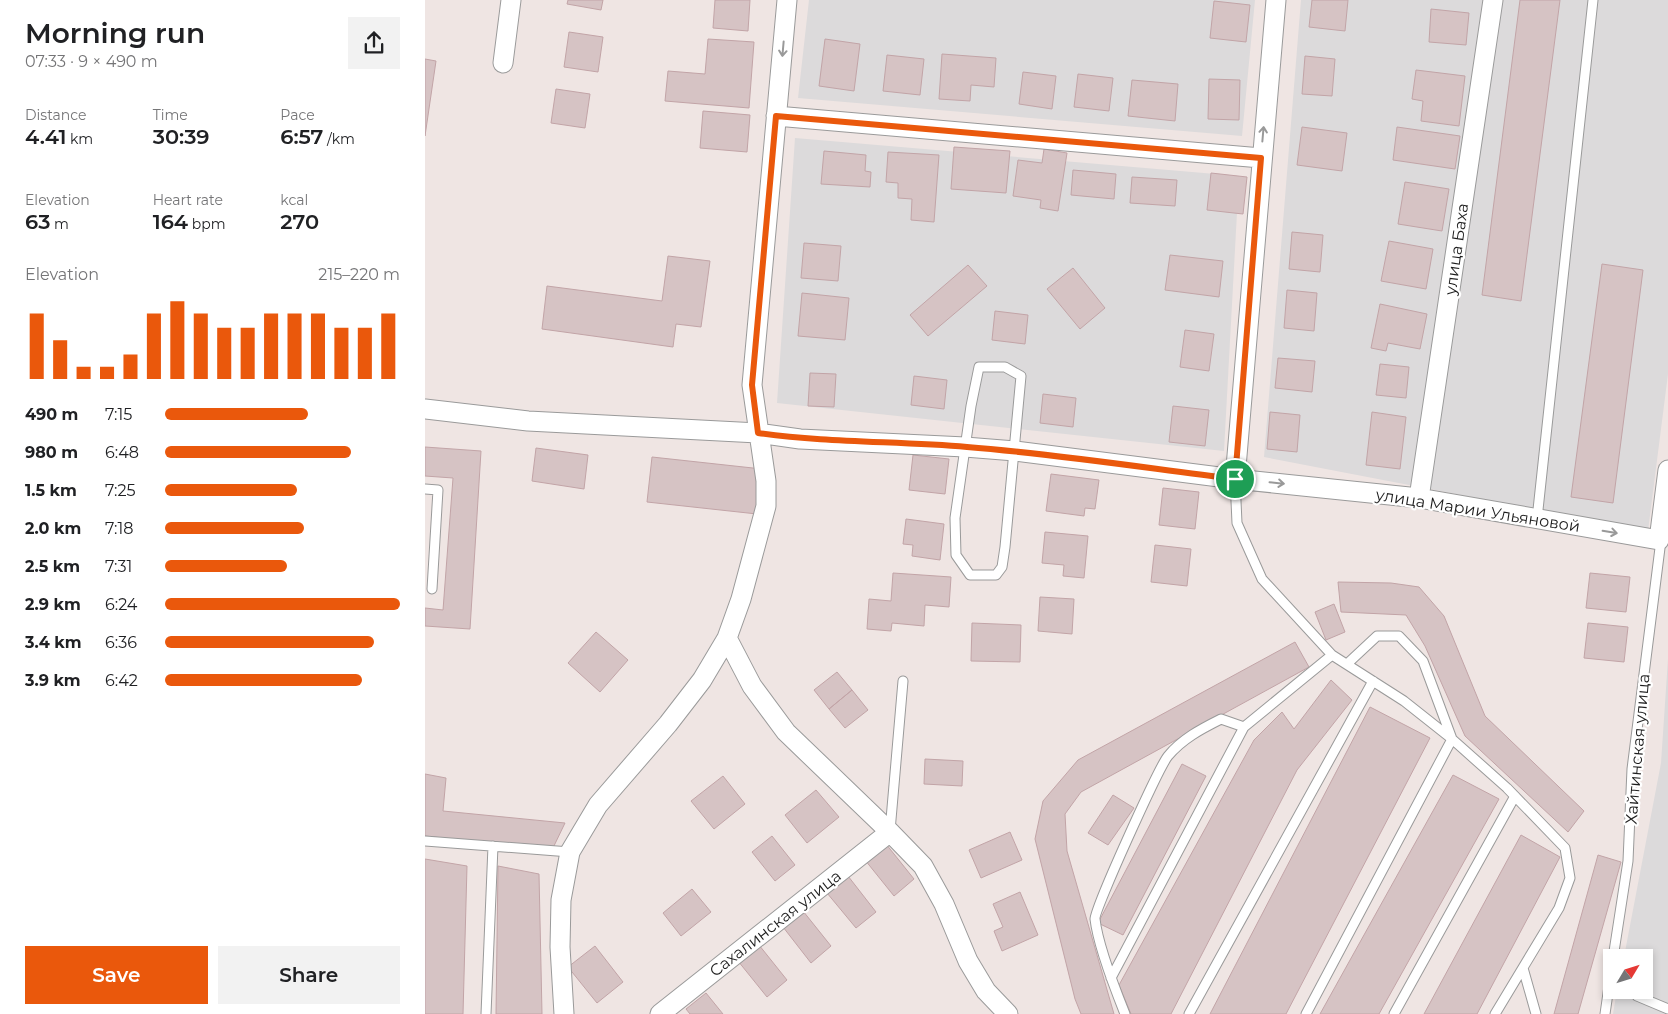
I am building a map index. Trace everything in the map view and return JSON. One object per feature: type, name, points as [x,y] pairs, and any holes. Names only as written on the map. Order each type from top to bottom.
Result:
[{"type":"street","points":[[503,62],[511,0]]},
{"type":"street","points":[[564,1014],[560,947],[561,900],[570,852],[598,805],[702,680],[727,638],[744,590],[766,506],[766,481],[752,385],[787,0]]},
{"type":"street","points":[[1235,479],[1276,0]]},
{"type":"street","name":"улица Баха","points":[[1419,498],[1493,0]]},
{"type":"street","points":[[776,116],[1261,158]]},
{"type":"street","name":"улица Марии Ульяновой","points":[[425,409],[528,421],[758,433],[800,439],[1015,451],[1235,479],[1419,498],[1537,520],[1664,540]]},
{"type":"street","points":[[1664,540],[1668,470]]},
{"type":"street","points":[[727,638],[752,686],[786,732],[923,866],[944,904],[973,969],[986,991],[1008,1014]]},
{"type":"street","name":"Сахалинская улица","points":[[660,1014],[890,832]]},
{"type":"lane","points":[[1537,520],[1593,0]]},
{"type":"lane","points":[[1005,367],[1021,376],[1002,567],[996,575],[969,574],[956,554],[955,518],[965,447],[979,368],[1005,367]]},
{"type":"lane","points":[[1235,479],[1237,523],[1262,579],[1332,655],[1404,701],[1452,739],[1515,796],[1565,848],[1571,878],[1559,908],[1495,1014]]},
{"type":"lane","points":[[425,489],[438,490],[429,564],[432,589]]},
{"type":"lane","name":"Хайтинская улица","points":[[1614,949],[1628,861],[1632,769],[1664,540]]},
{"type":"lane","points":[[1306,1014],[1452,739],[1423,661],[1399,636],[1377,636],[1347,664]]},
{"type":"lane","points":[[1111,978],[1244,727],[1332,655]]},
{"type":"lane","points":[[890,832],[903,681]]},
{"type":"lane","points":[[1189,1014],[1373,681]]},
{"type":"lane","points":[[1125,1014],[1111,978],[1095,918],[1108,882],[1167,756],[1195,732],[1221,720],[1244,727]]},
{"type":"lane","points":[[1395,1014],[1515,796]]},
{"type":"lane","points":[[425,841],[570,852]]},
{"type":"lane","points":[[486,1014],[493,846]]},
{"type":"lane","points":[[1523,968],[1536,1014]]},
{"type":"lane","points":[[1605,1014],[1607,999]]},
{"type":"lane","points":[[1644,999],[1668,1009]]},
{"type":"shaded area","points":[[809,0],[1255,0],[1242,136],[798,98]]},
{"type":"shaded area","points":[[1301,0],[1668,0],[1668,374],[1648,531],[1264,457]]},
{"type":"shaded area","points":[[795,138],[1239,176],[1224,451],[777,403]]},
{"type":"shaded area","points":[[1668,659],[1668,1014],[1613,1014],[1616,999],[1653,999],[1653,949],[1626,949],[1661,763]]},
{"type":"building","points":[[568,0],[603,0],[601,10],[567,4]]},
{"type":"building","points":[[715,0],[750,0],[748,31],[713,28]]},
{"type":"building","points":[[1312,0],[1348,0],[1345,31],[1309,27]]},
{"type":"building","points":[[1520,0],[1560,0],[1521,301],[1482,295]]},
{"type":"building","points":[[1214,1],[1250,5],[1246,42],[1210,38]]},
{"type":"building","points":[[1431,9],[1469,13],[1466,45],[1429,42]]},
{"type":"building","points":[[569,32],[603,37],[598,72],[564,67]]},
{"type":"building","points":[[708,39],[754,42],[749,108],[665,101],[668,71],[705,74]]},
{"type":"building","points":[[825,39],[860,44],[854,91],[819,86]]},
{"type":"building","points":[[942,54],[996,58],[994,87],[971,85],[970,101],[939,99]]},
{"type":"building","points":[[887,55],[924,59],[920,95],[883,91]]},
{"type":"building","points":[[1305,56],[1335,59],[1332,96],[1302,94]]},
{"type":"building","points":[[425,59],[436,61],[425,136]]},
{"type":"building","points":[[1416,70],[1465,76],[1459,126],[1421,121],[1423,101],[1412,99]]},
{"type":"building","points":[[1023,72],[1056,76],[1052,109],[1019,104]]},
{"type":"building","points":[[1078,74],[1113,78],[1109,111],[1074,107]]},
{"type":"building","points":[[1209,79],[1240,80],[1239,120],[1208,119]]},
{"type":"building","points":[[1132,80],[1178,84],[1175,121],[1128,116]]},
{"type":"building","points":[[556,89],[590,94],[585,128],[551,123]]},
{"type":"building","points":[[703,111],[750,115],[747,152],[700,148]]},
{"type":"building","points":[[1302,127],[1347,133],[1342,171],[1297,165]]},
{"type":"building","points":[[1397,127],[1460,136],[1455,169],[1393,160]]},
{"type":"building","points":[[954,147],[1010,151],[1006,193],[951,189]]},
{"type":"building","points":[[1044,149],[1067,153],[1058,211],[1040,208],[1041,200],[1013,196],[1018,160],[1042,163]]},
{"type":"building","points":[[824,151],[866,155],[865,171],[871,172],[870,187],[821,184]]},
{"type":"building","points":[[888,152],[939,155],[934,222],[911,220],[912,199],[898,198],[898,183],[886,182]]},
{"type":"building","points":[[1073,170],[1116,174],[1114,199],[1071,195]]},
{"type":"building","points":[[1211,173],[1247,177],[1243,214],[1207,210]]},
{"type":"building","points":[[1132,177],[1177,180],[1175,206],[1130,203]]},
{"type":"building","points":[[1405,182],[1449,189],[1442,231],[1398,224]]},
{"type":"building","points":[[1292,232],[1323,235],[1320,272],[1289,269]]},
{"type":"building","points":[[1389,241],[1433,249],[1426,289],[1381,281]]},
{"type":"building","points":[[804,243],[841,246],[838,281],[801,278]]},
{"type":"building","points":[[1170,255],[1223,261],[1219,297],[1165,290]]},
{"type":"building","points":[[668,256],[710,261],[701,327],[676,324],[673,347],[542,329],[547,286],[662,301]]},
{"type":"building","points":[[1602,264],[1643,270],[1613,503],[1571,497]]},
{"type":"building","points":[[968,265],[987,286],[928,336],[910,315]]},
{"type":"building","points":[[1073,268],[1105,308],[1080,329],[1047,289]]},
{"type":"building","points":[[1287,290],[1317,293],[1314,331],[1284,328]]},
{"type":"building","points":[[802,293],[849,298],[845,340],[798,336]]},
{"type":"building","points":[[1380,304],[1427,314],[1420,349],[1388,343],[1386,351],[1371,348]]},
{"type":"building","points":[[995,311],[1028,315],[1025,344],[992,340]]},
{"type":"building","points":[[1185,330],[1214,334],[1209,371],[1180,367]]},
{"type":"building","points":[[1278,358],[1315,361],[1312,392],[1275,388]]},
{"type":"building","points":[[1380,364],[1409,367],[1406,398],[1376,395]]},
{"type":"building","points":[[810,373],[836,374],[834,407],[808,406]]},
{"type":"building","points":[[914,376],[947,380],[944,409],[911,405]]},
{"type":"building","points":[[1043,394],[1076,398],[1073,427],[1040,423]]},
{"type":"building","points":[[1173,406],[1209,410],[1205,446],[1169,442]]},
{"type":"building","points":[[1270,412],[1300,415],[1297,452],[1267,449]]},
{"type":"building","points":[[1372,412],[1406,417],[1400,469],[1366,465]]},
{"type":"building","points":[[425,447],[481,451],[470,629],[425,626],[425,608],[443,610],[453,478],[425,476]]},
{"type":"building","points":[[536,448],[588,455],[584,489],[532,481]]},
{"type":"building","points":[[913,455],[949,459],[945,494],[909,490]]},
{"type":"building","points":[[652,457],[762,469],[757,514],[647,502]]},
{"type":"building","points":[[1051,474],[1099,480],[1095,509],[1085,508],[1084,516],[1046,511]]},
{"type":"building","points":[[1163,488],[1199,492],[1195,529],[1159,525]]},
{"type":"building","points":[[906,519],[944,524],[940,560],[912,556],[913,545],[903,544]]},
{"type":"building","points":[[1045,532],[1088,536],[1084,578],[1063,576],[1064,565],[1042,563]]},
{"type":"building","points":[[1155,545],[1191,549],[1187,586],[1151,582]]},
{"type":"building","points":[[893,573],[951,577],[949,607],[925,605],[924,626],[892,623],[891,631],[867,629],[869,599],[891,601]]},
{"type":"building","points":[[1590,573],[1630,577],[1626,612],[1586,608]]},
{"type":"building","points":[[1338,582],[1391,583],[1419,587],[1444,616],[1485,716],[1584,811],[1568,832],[1465,736],[1425,646],[1406,615],[1341,612]]},
{"type":"building","points":[[1040,597],[1074,599],[1072,634],[1038,631]]},
{"type":"building","points":[[1334,604],[1345,632],[1326,640],[1315,612]]},
{"type":"building","points":[[972,623],[1021,625],[1020,662],[971,661]]},
{"type":"building","points":[[1588,623],[1628,627],[1624,662],[1584,658]]},
{"type":"building","points":[[596,632],[628,660],[600,692],[568,663]]},
{"type":"building","points":[[1295,642],[1309,667],[1081,792],[1065,814],[1067,851],[1114,1014],[1081,1014],[1075,999],[1035,839],[1043,801],[1078,760]]},
{"type":"building","points":[[837,672],[852,690],[829,709],[814,690]]},
{"type":"building","points":[[1331,680],[1352,700],[1297,770],[1171,1014],[1131,1014],[1119,985],[1254,740],[1282,712],[1294,729]]},
{"type":"building","points":[[852,690],[868,710],[845,728],[829,709]]},
{"type":"building","points":[[1370,707],[1430,738],[1286,1014],[1210,1014]]},
{"type":"building","points":[[925,759],[963,761],[962,786],[924,784]]},
{"type":"building","points":[[1182,764],[1206,776],[1123,935],[1098,923]]},
{"type":"building","points":[[425,774],[446,778],[443,811],[565,823],[552,850],[425,836]]},
{"type":"building","points":[[1453,775],[1499,799],[1379,1014],[1320,1014]]},
{"type":"building","points":[[723,776],[745,804],[714,829],[691,801]]},
{"type":"building","points":[[816,790],[839,817],[807,843],[785,815]]},
{"type":"building","points":[[1113,795],[1134,808],[1108,845],[1088,833]]},
{"type":"building","points":[[1010,832],[1022,860],[981,878],[969,850]]},
{"type":"building","points":[[1521,835],[1560,857],[1477,1014],[1424,1014]]},
{"type":"building","points":[[772,836],[795,865],[775,881],[752,852]]},
{"type":"building","points":[[886,844],[914,879],[894,896],[865,860]]},
{"type":"building","points":[[1598,855],[1621,862],[1578,1014],[1554,1014]]},
{"type":"building","points":[[425,859],[467,866],[463,1014],[425,1014]]},
{"type":"building","points":[[498,866],[539,874],[542,1014],[496,1014]]},
{"type":"building","points":[[848,876],[876,912],[856,928],[827,893]]},
{"type":"building","points":[[692,889],[711,912],[681,936],[663,913]]},
{"type":"building","points":[[1020,892],[1038,935],[1002,951],[994,931],[1003,927],[993,904]]},
{"type":"building","points":[[803,911],[831,946],[811,963],[783,927]]},
{"type":"building","points":[[759,945],[787,980],[767,997],[738,961]]},
{"type":"building","points":[[595,946],[623,982],[597,1003],[568,967]]},
{"type":"building","points":[[706,993],[723,1014],[690,1014],[686,1009]]},
{"type":"route","points":[[776,116],[1261,158],[1235,479],[1015,451],[800,439],[758,433],[752,385],[776,116]]}]
